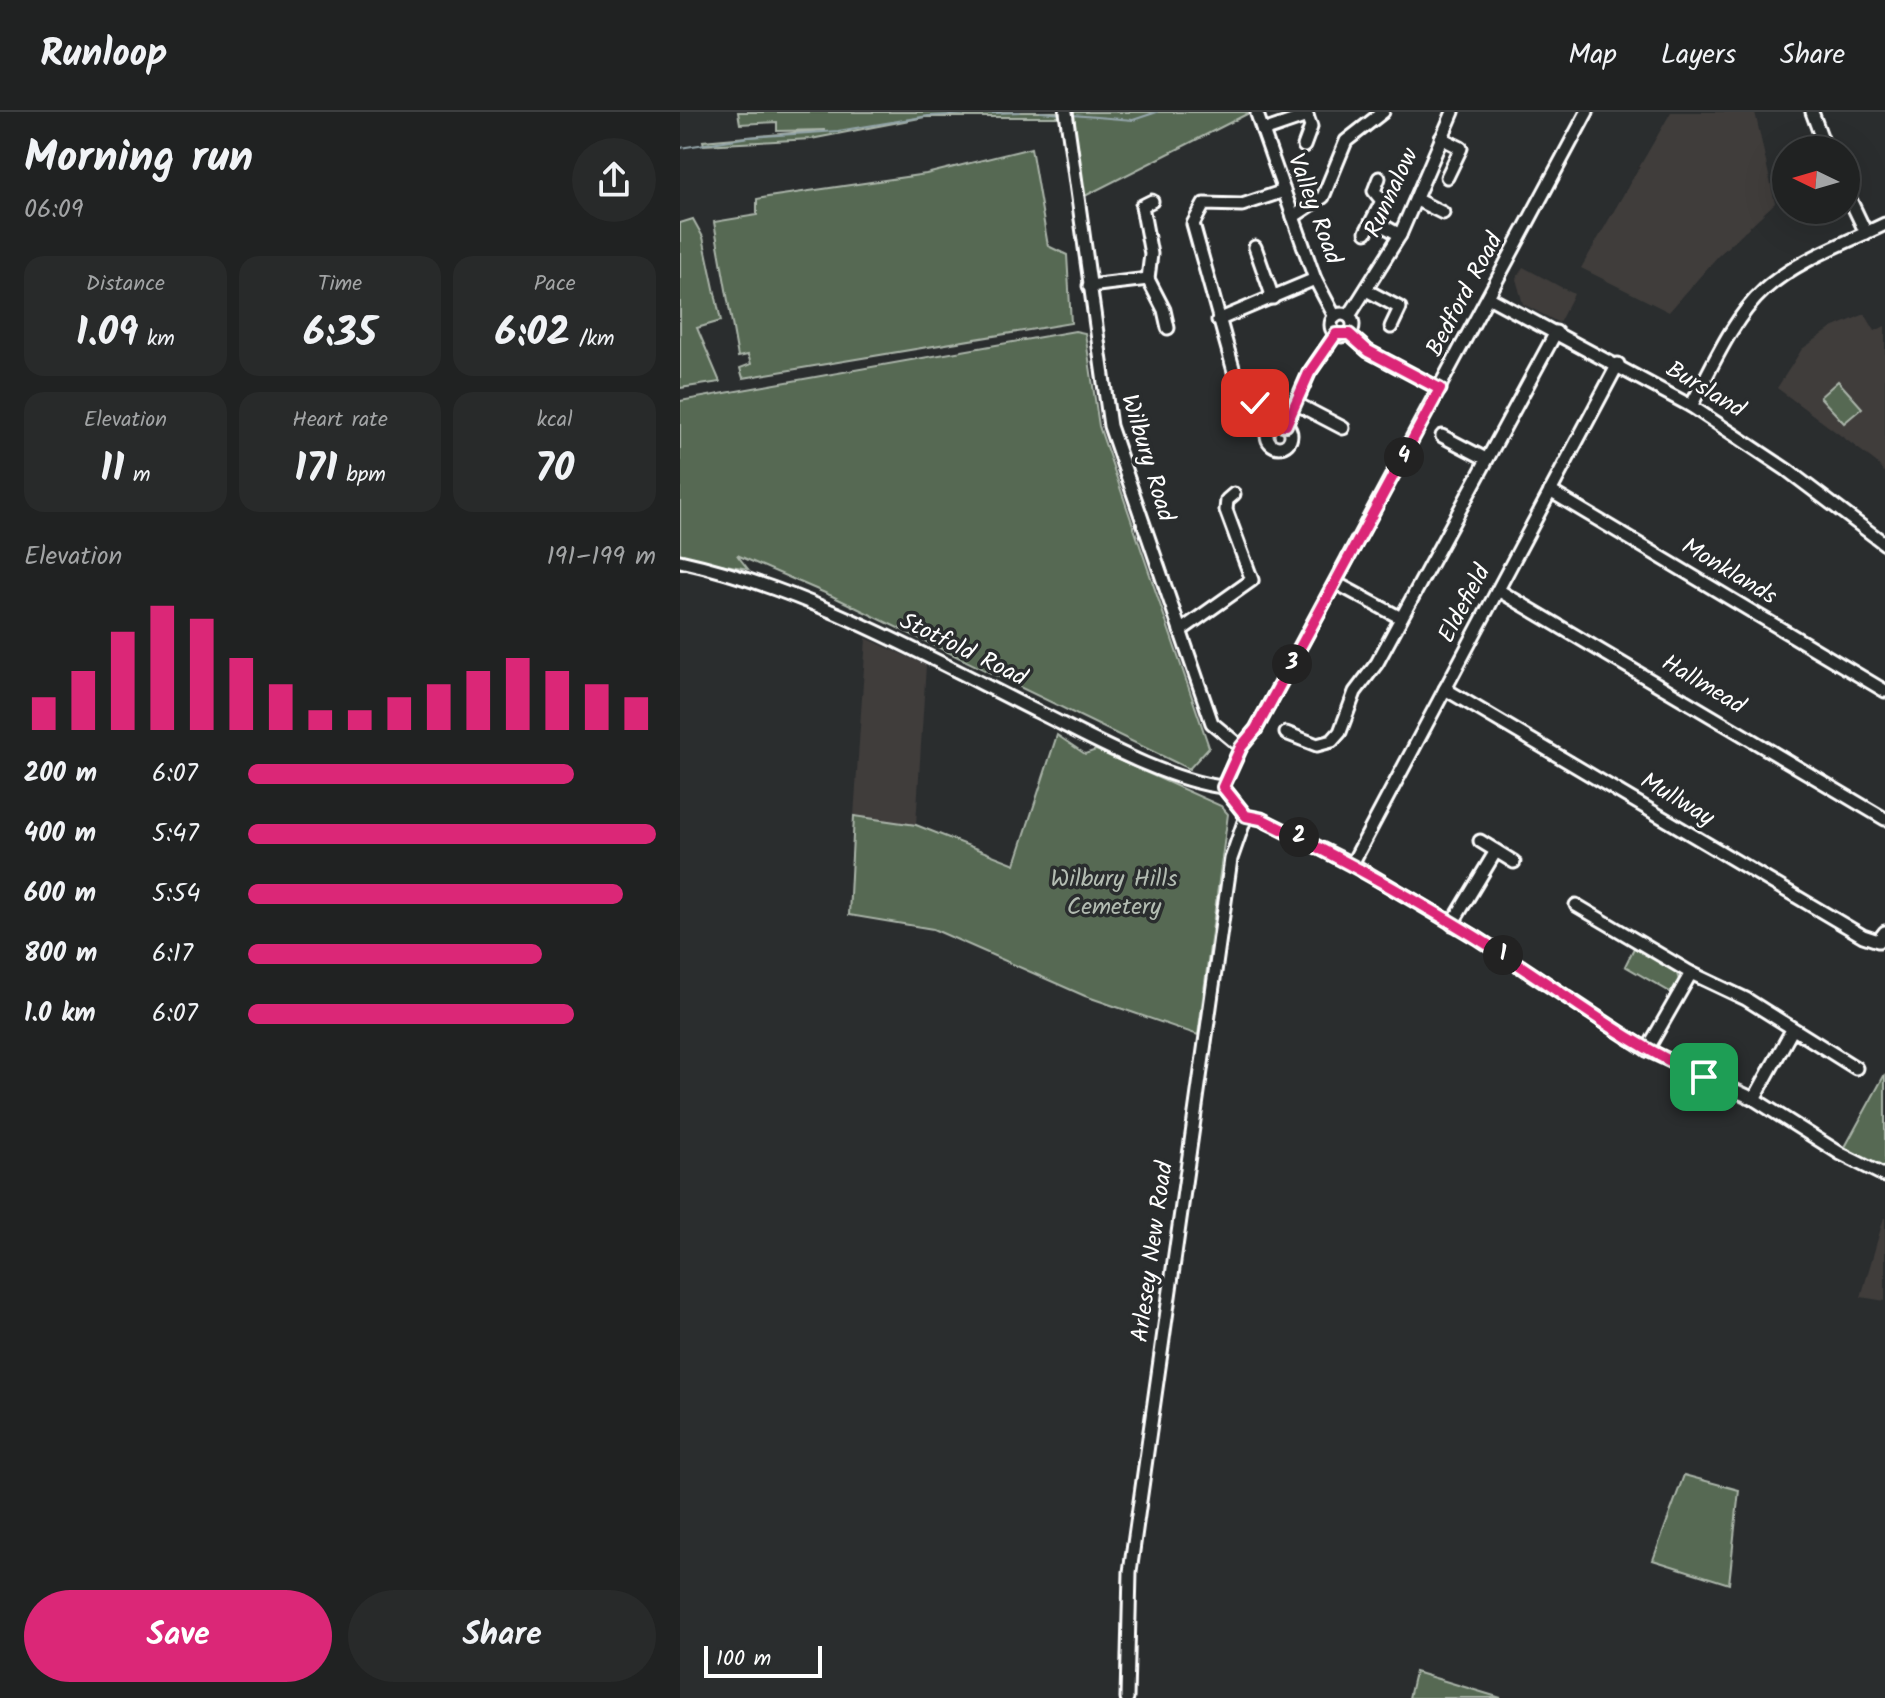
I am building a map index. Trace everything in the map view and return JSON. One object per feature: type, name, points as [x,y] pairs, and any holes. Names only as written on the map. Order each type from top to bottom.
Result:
[{"type":"street","points":[[1293,217],[1323,197],[1346,141],[1383,112]]},
{"type":"street","name":"Runnalow","points":[[1349,316],[1400,235],[1453,112]]},
{"type":"street","name":"Bedford Road","points":[[1223,787],[1241,747],[1256,729],[1336,583],[1587,112]]},
{"type":"street","points":[[1812,112],[1821,136]]},
{"type":"street","name":"Valley Road","points":[[1257,114],[1315,279],[1335,317]]},
{"type":"street","points":[[1263,131],[1306,114],[1311,127],[1304,146]]},
{"type":"street","name":"Wilbury Road","points":[[1066,117],[1110,426],[1212,723],[1241,747]]},
{"type":"street","points":[[1441,138],[1461,148],[1447,177]]},
{"type":"street","points":[[1379,178],[1374,191],[1382,201],[1370,226],[1400,235]]},
{"type":"street","points":[[1284,191],[1242,205],[1204,204],[1198,209],[1193,224],[1235,375],[1249,396],[1280,425],[1297,404],[1309,373],[1336,334]]},
{"type":"street","points":[[1417,200],[1443,213]]},
{"type":"street","points":[[1152,201],[1142,206],[1151,254],[1148,279],[1164,310],[1168,328]]},
{"type":"street","points":[[1860,220],[1866,233]]},
{"type":"street","points":[[1691,406],[1737,323],[1764,290],[1808,261],[1885,224]]},
{"type":"street","points":[[1255,247],[1273,298]]},
{"type":"street","points":[[1089,286],[1148,279]]},
{"type":"street","points":[[1218,320],[1315,279]]},
{"type":"street","points":[[1366,290],[1400,308],[1391,327]]},
{"type":"street","name":"Bursland","points":[[1488,297],[1618,364],[1691,406],[1775,461],[1885,544]]},
{"type":"street","points":[[1336,334],[1331,326],[1335,317],[1349,316],[1353,325],[1349,334]]},
{"type":"street","points":[[1286,733],[1317,745],[1336,737],[1355,692],[1377,663],[1556,332]]},
{"type":"street","points":[[1336,334],[1349,334],[1368,351],[1440,389]]},
{"type":"street","name":"Eldefield","points":[[1352,864],[1618,364]]},
{"type":"street","points":[[1297,404],[1343,428]]},
{"type":"street","points":[[1442,436],[1486,459]]},
{"type":"street","name":"Monklands","points":[[1550,491],[1885,691]]},
{"type":"street","points":[[1180,631],[1252,580],[1226,510],[1227,500],[1234,494]]},
{"type":"street","name":"Stotfold Road","points":[[680,561],[733,573],[823,606],[1084,735],[1201,785],[1223,787]]},
{"type":"street","points":[[1336,583],[1401,618]]},
{"type":"street","name":"Hallmead","points":[[1498,590],[1885,819]]},
{"type":"street","name":"Mullway","points":[[1445,689],[1863,936],[1878,941],[1885,932]]},
{"type":"street","points":[[1223,787],[1246,816],[1261,819],[1352,864],[1452,924],[1647,1050],[1754,1099],[1841,1154],[1885,1176]]},
{"type":"street","name":"Arlesey New Road","points":[[1127,1698],[1130,1572],[1231,859],[1246,816]]},
{"type":"street","points":[[1480,841],[1514,862]]},
{"type":"street","points":[[1452,924],[1496,851]]},
{"type":"street","points":[[1576,905],[1691,973],[1746,999],[1856,1068]]},
{"type":"street","points":[[1647,1050],[1691,973]]},
{"type":"street","points":[[1754,1099],[1792,1030]]},
{"type":"shaded area","points":[[1671,112],[1755,112],[1772,189],[1772,206],[1718,256],[1669,312],[1581,268]]},
{"type":"shaded area","points":[[1523,267],[1574,294],[1559,323],[1523,304],[1516,279]]},
{"type":"shaded area","points":[[1865,314],[1875,331],[1885,326],[1885,473],[1876,462],[1777,388],[1802,349],[1832,328]]},
{"type":"shaded area","points":[[866,638],[926,665],[916,825],[854,816]]},
{"type":"shaded area","points":[[1885,1214],[1885,1301],[1861,1297]]},
{"type":"green space","points":[[738,112],[1060,112],[1061,117],[925,117],[811,139],[704,145],[703,141],[825,130],[777,131],[777,122],[740,124]]},
{"type":"green space","points":[[1070,112],[1251,112],[1083,197]]},
{"type":"green space","points":[[1031,148],[1048,246],[1067,255],[1071,323],[743,378],[740,368],[751,364],[748,355],[738,357],[714,222],[757,215],[757,199],[926,174]]},
{"type":"green space","points":[[693,219],[703,237],[721,321],[697,328],[720,382],[680,388],[680,223]]},
{"type":"green space","points":[[1075,331],[1085,333],[1099,426],[1209,747],[1189,769],[832,596],[737,555],[748,569],[680,557],[680,401]]},
{"type":"green space","points":[[1838,381],[1862,408],[1844,423],[1820,397]]},
{"type":"green space","name":"Wilbury Hills Cemetery","points":[[1057,735],[1085,754],[1096,750],[1221,806],[1228,814],[1198,1035],[1085,996],[933,929],[849,915],[854,816],[916,825],[1015,864]]},
{"type":"green space","points":[[1635,946],[1676,971],[1679,980],[1672,993],[1625,966]]},
{"type":"green space","points":[[1885,1074],[1885,1173],[1845,1147]]},
{"type":"green space","points":[[1684,1475],[1739,1490],[1729,1584],[1653,1560]]},
{"type":"green space","points":[[1415,1672],[1501,1698],[1409,1698]]},
{"type":"waterway","points":[[680,148],[749,137],[838,131],[928,116],[1020,112]]},
{"type":"waterway","points":[[1041,112],[1062,114]]},
{"type":"waterway","points":[[1072,115],[1133,120],[1157,112]]},
{"type":"route","points":[[1255,403],[1271,415],[1274,424],[1286,425],[1309,373],[1336,334],[1349,334],[1368,351],[1440,389],[1256,729],[1241,747],[1223,787],[1246,816],[1261,819],[1352,864],[1477,938],[1647,1050],[1704,1077]]}]
